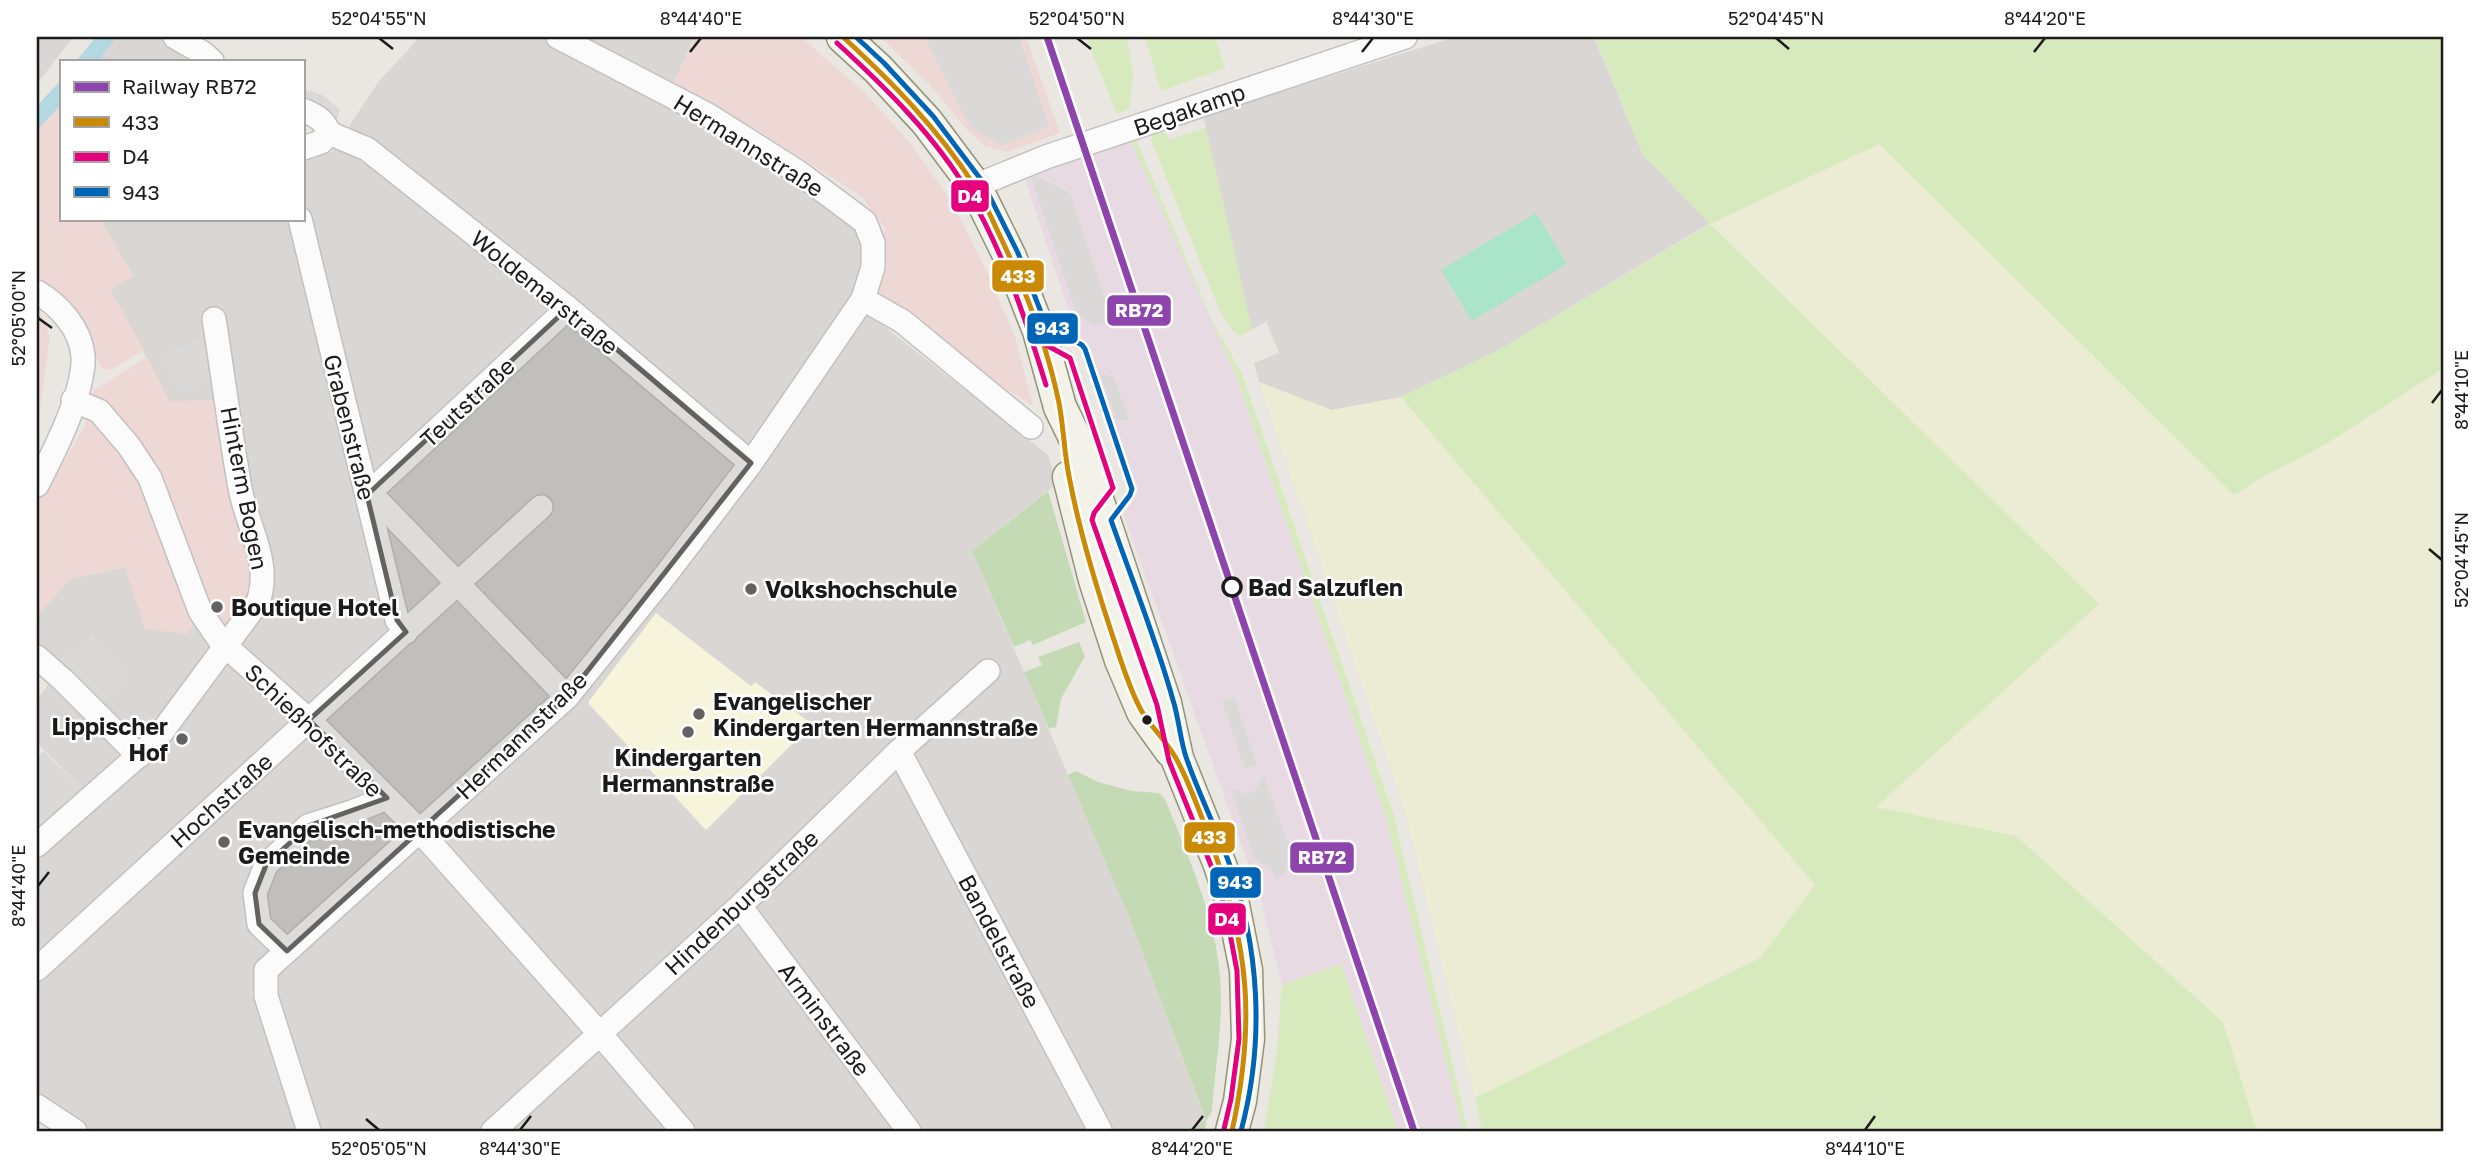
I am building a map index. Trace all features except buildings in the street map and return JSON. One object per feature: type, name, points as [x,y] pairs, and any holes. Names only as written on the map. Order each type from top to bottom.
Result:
[{"type":"main road","points":[[843,37],[878,69],[927,122],[975,186],[1022,285],[1039,331],[1060,407],[1064,455],[1095,580],[1121,660],[1143,712],[1177,758],[1229,891],[1246,970],[1248,1039],[1240,1101],[1232,1131]]},
{"type":"street","points":[[175,37],[211,60]]},
{"type":"street","name":"Hermannstraße","points":[[309,1131],[266,996],[266,970],[567,697],[751,463],[863,299],[873,267],[873,243],[865,222],[798,172],[708,115],[558,37]]},
{"type":"street","name":"Begakamp","points":[[975,186],[1053,154],[1405,37]]},
{"type":"street","name":"Woldemarstraße","points":[[304,110],[326,124],[330,133],[367,149],[568,308],[751,463]]},
{"type":"street","points":[[304,148],[321,142],[330,133]]},
{"type":"street","name":"Grabenstraße","points":[[300,220],[397,620],[406,632]]},
{"type":"street","points":[[37,292],[62,312],[78,336],[83,357],[73,400],[57,447],[37,485]]},
{"type":"street","points":[[863,299],[902,321],[1031,427]]},
{"type":"street","name":"Teutstraße","points":[[367,495],[568,308]]},
{"type":"street","name":"Hinterm Bogen","points":[[37,845],[156,740],[258,601],[264,576],[241,491],[214,319]]},
{"type":"street","name":"Schießhofstraße","points":[[73,400],[99,411],[129,446],[150,478],[200,611],[226,647],[309,720],[420,831],[683,1131]]},
{"type":"street","points":[[367,495],[380,503],[567,697]]},
{"type":"street","name":"Hochstraße","points":[[37,969],[541,507]]},
{"type":"street","points":[[37,657],[139,756]]},
{"type":"street","name":"Hindenburgstraße","points":[[493,1131],[740,906],[899,751],[988,671]]},
{"type":"street","name":"Bandelstraße","points":[[899,751],[1100,1130],[1098,1131]]},
{"type":"street","points":[[287,951],[260,924],[255,893],[265,865],[308,826],[352,813],[387,798]]},
{"type":"street","name":"Arminstraße","points":[[740,906],[909,1131]]},
{"type":"street","points":[[37,1106],[75,1131]]},
{"type":"highlighted area","points":[[568,308],[751,463],[567,697],[287,951],[259,924],[255,893],[266,865],[308,826],[387,798],[309,720],[406,632],[397,620],[367,495]]},
{"type":"shaded area","points":[[37,37],[73,37],[37,84]]},
{"type":"shaded area","points":[[117,37],[157,37],[196,60],[99,60]]},
{"type":"shaded area","points":[[420,37],[694,37],[666,101],[702,120],[857,225],[863,242],[856,304],[1048,455],[1057,483],[972,551],[1129,917],[1206,1121],[1188,1131],[93,1131],[37,1095],[37,852],[232,647],[169,401],[110,289],[133,276],[101,220],[304,220],[304,158],[332,152],[379,81]]},
{"type":"shaded area","points":[[694,37],[801,37],[865,93],[910,143],[952,202],[988,274],[1015,337],[1033,406],[964,361],[876,290],[876,275],[885,228],[862,197],[751,126],[673,85]]},
{"type":"shaded area","points":[[880,37],[1026,37],[1060,133],[1007,152],[985,146],[968,131],[930,85]]},
{"type":"shaded area","points":[[924,37],[1019,37],[1049,127],[1002,145],[971,128]]},
{"type":"shaded area","points":[[1455,37],[1594,37],[1643,155],[1710,223],[1499,350],[1401,397],[1332,410],[1259,382],[1254,363],[1279,353],[1266,321],[1252,330],[1203,116]]},
{"type":"shaded area","points":[[304,89],[322,95],[340,109],[336,121],[304,105]]},
{"type":"shaded area","points":[[60,106],[60,220],[101,220],[133,277],[110,289],[144,350],[110,370],[101,368],[91,345],[37,282],[37,130]]},
{"type":"shaded area","points":[[1129,137],[1237,378],[1354,721],[1386,817],[1463,1131],[1398,1131],[1341,964],[1282,985],[1261,900],[1123,513],[1132,502],[1024,176]]},
{"type":"shaded area","points":[[1036,176],[1070,193],[1113,322],[1094,326],[1077,315],[1031,178]]},
{"type":"shaded area","points":[[37,314],[42,316],[50,337],[37,432]]},
{"type":"shaded area","points":[[208,336],[215,379],[180,393],[160,354]]},
{"type":"shaded area","points":[[147,357],[169,401],[223,400],[258,577],[225,641],[205,608],[187,634],[145,629],[125,567],[70,579],[37,616],[37,501],[84,428],[93,391]]},
{"type":"shaded area","points":[[1100,374],[1114,377],[1129,420],[1117,420]]},
{"type":"shaded area","points":[[126,567],[199,617],[219,649],[146,750],[86,792],[37,743],[37,700],[55,675],[37,647],[37,616],[70,579]]},
{"type":"shaded area","name":"Evangelischer Kindergarten Hermannstraße","points":[[656,613],[751,686],[755,682],[812,724],[706,830],[589,704]]},
{"type":"shaded area","points":[[92,635],[120,664],[128,681],[103,703],[58,661]]},
{"type":"shaded area","points":[[1234,697],[1257,765],[1245,769],[1222,701]]},
{"type":"shaded area","points":[[43,751],[86,792],[37,837],[37,759]]},
{"type":"shaded area","points":[[1264,775],[1292,856],[1284,875],[1275,878],[1271,869],[1254,858],[1230,788],[1247,794],[1255,791]]},
{"type":"green space","points":[[1086,37],[1127,37],[1133,74],[1129,109],[1117,114]]},
{"type":"green space","points":[[1145,37],[1215,37],[1225,68],[1161,91]]},
{"type":"green space","points":[[1595,37],[2444,37],[2444,368],[2326,444],[2234,495],[1879,144],[1710,224],[1643,155]]},
{"type":"green space","points":[[1206,128],[1252,330],[1240,336],[1232,330],[1220,311],[1151,140],[1154,132],[1166,133],[1168,140]]},
{"type":"green space","points":[[1129,137],[1137,141],[1211,318],[1242,374],[1394,816],[1468,1131],[1463,1131],[1386,817],[1354,721],[1237,378]]},
{"type":"green space","points":[[1879,144],[2234,495],[2326,444],[2444,368],[2444,1131],[2257,1131],[2222,1022],[2016,836],[1875,807],[2098,604],[1710,224]]},
{"type":"green space","points":[[1536,213],[1567,264],[1472,321],[1441,270]]},
{"type":"green space","points":[[1710,224],[2099,604],[1876,807],[2016,836],[2223,1022],[2257,1131],[1482,1131],[1475,1098],[1760,958],[1815,885],[1401,397],[1499,350]]},
{"type":"green space","points":[[1259,382],[1332,410],[1401,397],[1815,885],[1760,958],[1475,1098],[1404,807]]},
{"type":"green space","points":[[1048,491],[1086,622],[1033,645],[1030,640],[1014,647],[972,551]]},
{"type":"green space","points":[[1079,642],[1085,656],[1061,699],[1056,727],[1049,729],[1024,672],[1042,665],[1038,657]]},
{"type":"green space","points":[[1076,771],[1098,782],[1132,791],[1159,793],[1165,799],[1199,886],[1213,932],[1221,994],[1212,1111],[1206,1121],[1205,1131],[1188,1131],[1206,1120],[1129,917],[1068,775]]},
{"type":"green space","points":[[1341,964],[1398,1131],[1264,1131],[1277,1050],[1282,985]]},
{"type":"water","points":[[96,37],[117,37],[99,60],[77,60]]},
{"type":"water","points":[[60,81],[60,106],[37,130],[37,106]]},
{"type":"rail line","name":"RB72","points":[[1047,37],[1414,1131]]},
{"type":"transit line","name":"433","points":[[843,37],[913,107],[960,164],[987,209],[1034,317],[1059,403],[1068,471],[1079,521],[1119,655],[1141,710],[1171,750],[1188,783],[1211,842],[1234,916],[1245,985],[1246,1019],[1240,1092],[1232,1131]]},
{"type":"transit line","name":"943","points":[[856,37],[933,116],[982,181],[1018,253],[1046,325],[1085,349],[1132,489],[1111,520],[1166,677],[1186,757],[1228,860],[1247,927],[1253,961],[1256,1029],[1254,1063],[1241,1131]]},
{"type":"transit line","name":"D4","points":[[837,43],[925,132],[968,192],[1003,262],[1046,385]]},
{"type":"transit line","name":"D4","points":[[1035,339],[1070,358],[1113,488],[1094,513],[1092,520],[1157,705],[1169,761],[1225,907],[1237,971],[1239,1039],[1224,1129]]},
{"type":"place","name":"Bad Salzuflen","points":[[1232,587]]},
{"type":"place","name":"Volkshochschule","points":[[751,589]]},
{"type":"place","name":"Boutique Hotel","points":[[217,607]]},
{"type":"place","name":"Evangelischer Kindergarten Hermannstraße","points":[[699,714]]},
{"type":"place","name":"Kindergarten Hermannstraße","points":[[688,732]]},
{"type":"place","name":"Lippischer Hof","points":[[182,739]]},
{"type":"place","name":"Evangelisch-methodistische Gemeinde","points":[[224,842]]}]
